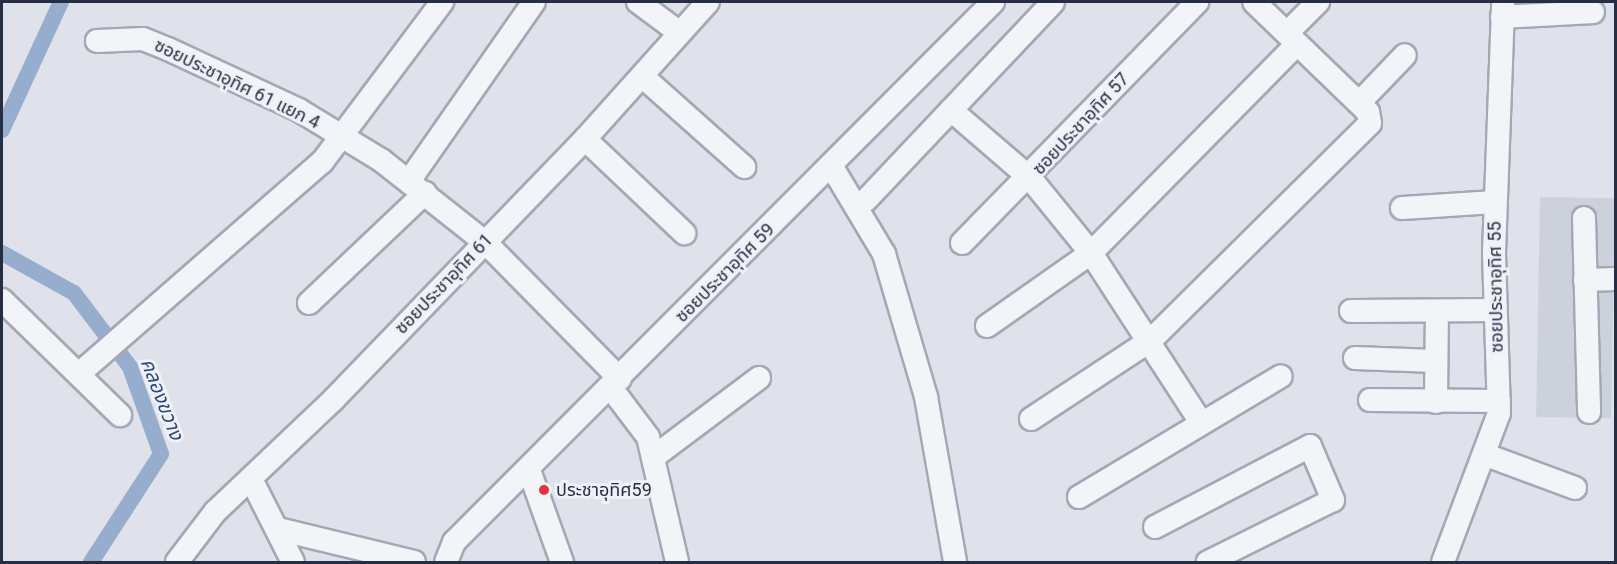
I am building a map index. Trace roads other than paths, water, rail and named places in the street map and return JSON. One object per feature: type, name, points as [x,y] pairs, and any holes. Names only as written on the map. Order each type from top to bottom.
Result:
[{"type":"street","points":[[81,372],[118,335],[322,162],[442,2]]},
{"type":"street","points":[[309,303],[417,187],[534,2]]},
{"type":"street","points":[[638,2],[680,33]]},
{"type":"street","name":"ซอยประชาอุทิศ 61","points":[[177,562],[215,512],[252,481],[585,139],[708,2]]},
{"type":"street","name":"ซอยประชาอุทิศ 59","points":[[450,552],[993,2]]},
{"type":"street","points":[[866,200],[1053,2]]},
{"type":"street","name":"ซอยประชาอุทิศ 57","points":[[962,243],[1029,178],[1197,2]]},
{"type":"street","points":[[1031,418],[1151,340],[1366,130],[1371,120],[1359,103],[1254,2]]},
{"type":"street","points":[[987,326],[1091,253],[1292,38],[1318,2]]},
{"type":"street","points":[[1503,9],[1593,12]]},
{"type":"street","name":"ซอยประชาอุทิศ 55","points":[[1443,562],[1486,455],[1499,401],[1495,310],[1496,202],[1503,9]]},
{"type":"street","name":"ซอยประชาอุทิศ 61 แยก 4","points":[[97,41],[143,39],[299,110],[417,187],[485,242],[615,384],[639,422],[655,456],[677,562]]},
{"type":"street","points":[[1359,103],[1406,55]]},
{"type":"street","points":[[642,76],[744,166]]},
{"type":"street","points":[[951,110],[1029,178],[1091,253],[1151,340],[1200,422]]},
{"type":"street","points":[[585,139],[684,232]]},
{"type":"street","points":[[832,167],[887,264],[926,398],[955,562]]},
{"type":"street","points":[[1402,208],[1496,202]]},
{"type":"street","points":[[1584,218],[1588,412]]},
{"type":"street","points":[[1585,280],[1616,279]]},
{"type":"street","points":[[2,300],[81,372],[120,415]]},
{"type":"street","points":[[1351,312],[1495,310]]},
{"type":"street","points":[[1436,402],[1437,312]]},
{"type":"street","points":[[1355,358],[1435,361]]},
{"type":"street","points":[[1079,497],[1200,422],[1281,376]]},
{"type":"street","points":[[655,456],[759,378]]},
{"type":"street","points":[[1370,400],[1499,401]]},
{"type":"street","points":[[1155,527],[1310,446],[1333,500],[1208,562]]},
{"type":"street","points":[[1486,455],[1575,488]]},
{"type":"street","points":[[529,470],[562,562]]},
{"type":"street","points":[[252,481],[293,562]]},
{"type":"street","points":[[278,530],[414,562]]},
{"type":"waterway","points":[[2,130],[61,2]]},
{"type":"waterway","name":"คลองขวาง","points":[[2,253],[74,293],[130,367],[161,454],[91,562]]},
{"type":"place","name":"ประชาอุทิศ59","points":[[544,490]]}]
